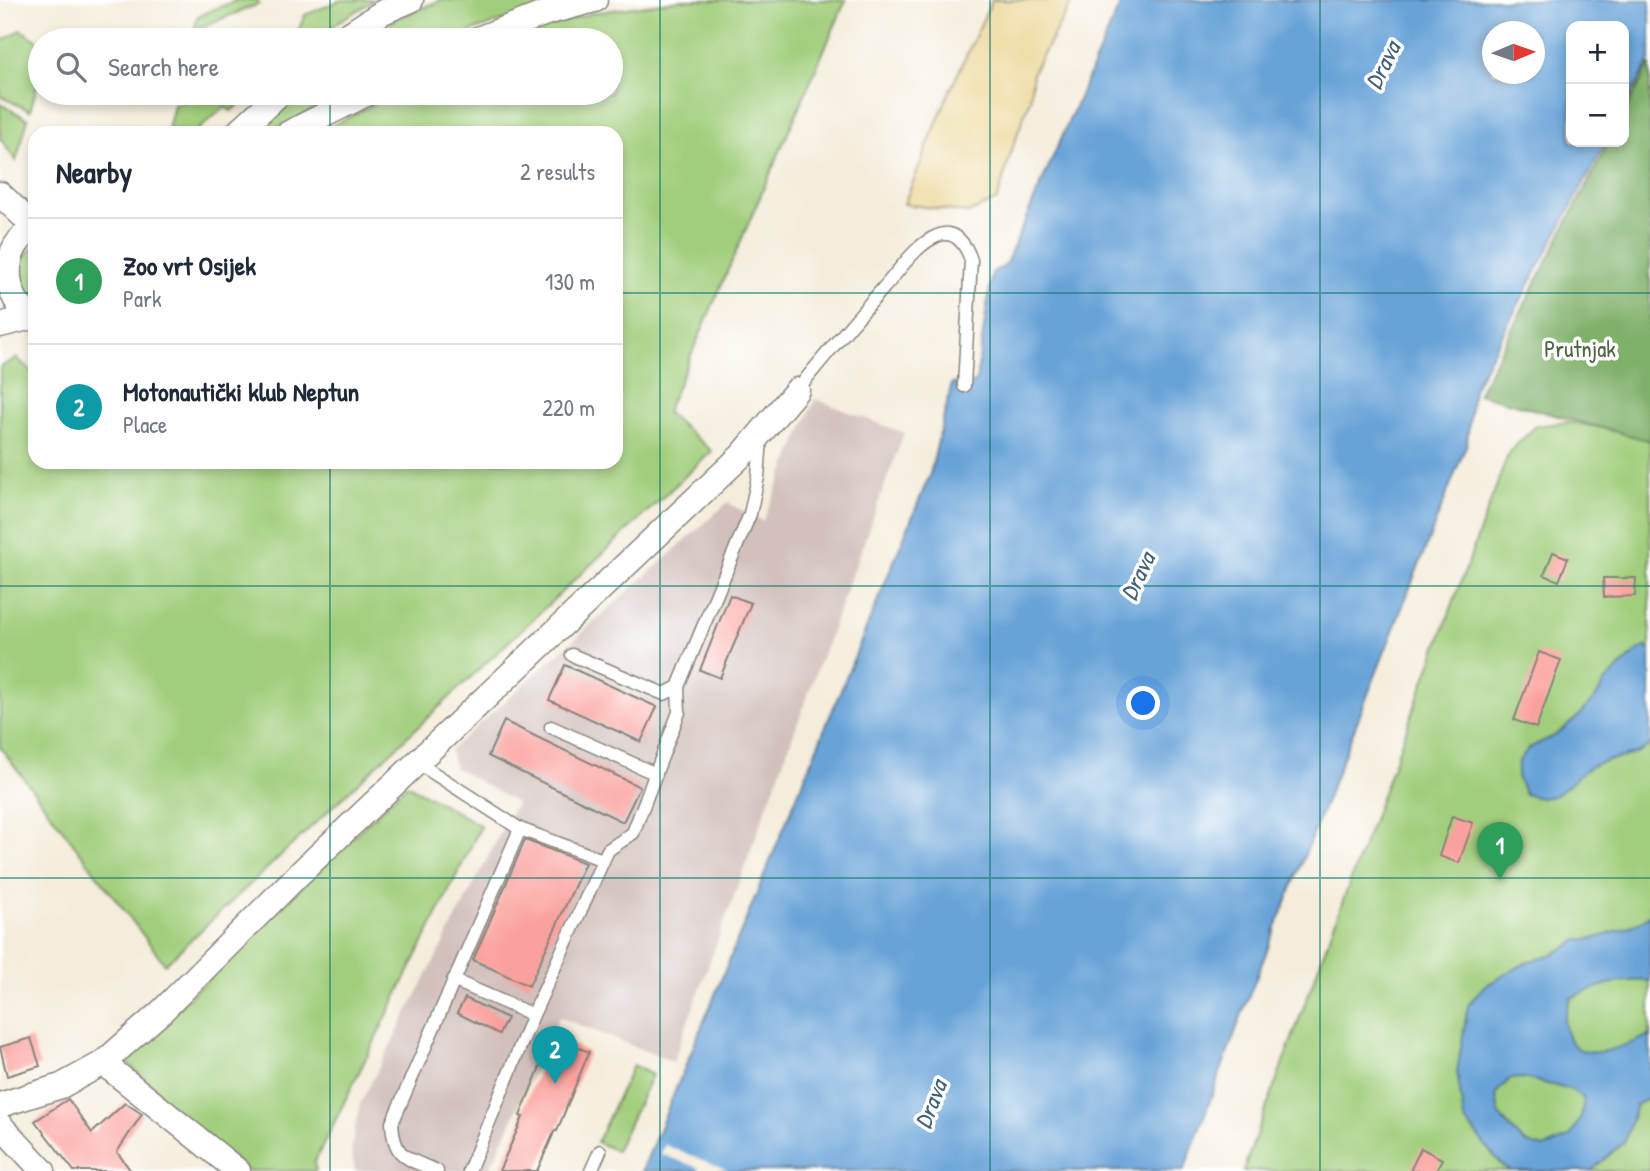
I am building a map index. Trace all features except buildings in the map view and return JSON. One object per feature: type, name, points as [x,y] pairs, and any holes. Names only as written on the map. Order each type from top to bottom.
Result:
[{"type":"street","points":[[358,28],[383,12],[411,0]]},
{"type":"street","points":[[507,28],[546,13],[595,0]]},
{"type":"street","points":[[245,126],[267,105]]},
{"type":"street","points":[[303,126],[344,105]]},
{"type":"street","points":[[0,194],[28,218]]},
{"type":"street","points":[[28,233],[15,240],[2,267],[9,297],[19,309],[28,314]]},
{"type":"street","points":[[0,325],[28,318]]},
{"type":"street","points":[[0,1105],[61,1086],[103,1063],[160,1012],[299,874],[742,454],[797,390]]},
{"type":"street","points":[[103,1063],[238,1171]]},
{"type":"street","points":[[0,1125],[43,1171]]},
{"type":"lane","points":[[797,390],[899,271],[926,242],[939,234],[953,235],[966,246],[971,260],[964,386]]},
{"type":"lane","points":[[469,1171],[533,1015],[603,860],[608,850],[633,833],[679,712],[678,687],[750,514],[758,477],[761,432]]},
{"type":"lane","points":[[572,655],[664,694],[678,687]]},
{"type":"lane","points":[[551,727],[656,774]]},
{"type":"lane","points":[[418,763],[520,829],[603,860]]},
{"type":"lane","points":[[437,1171],[402,1156],[393,1142],[393,1123],[520,829]]},
{"type":"lane","points":[[453,980],[533,1015]]},
{"type":"lane","points":[[591,1171],[600,1151]]},
{"type":"shaded area","points":[[815,399],[904,433],[673,1062],[559,1017],[489,1171],[355,1171],[351,1148],[360,1104],[516,803],[454,767],[450,750],[727,503],[763,521]]},
{"type":"green space","points":[[237,0],[257,0],[259,4],[195,28],[198,16]]},
{"type":"green space","points":[[341,0],[375,0],[331,28],[299,28],[305,15]]},
{"type":"green space","points":[[441,0],[568,0],[480,28],[383,28],[403,16]]},
{"type":"green space","points":[[682,0],[846,0],[666,412],[712,451],[165,964],[0,747],[0,367],[17,358],[28,368],[28,469],[623,469],[623,126],[332,126],[373,105],[623,105],[623,28],[545,28],[592,13]]},
{"type":"green space","points":[[21,30],[28,34],[30,111],[0,96],[0,42]]},
{"type":"green space","name":"Prutnjak","points":[[1650,64],[1650,441],[1478,394],[1606,147],[1629,147],[1629,104]]},
{"type":"green space","points":[[0,104],[28,119],[16,161],[0,138]]},
{"type":"green space","points":[[174,105],[238,105],[231,111],[225,107],[202,126],[169,126]]},
{"type":"green space","points":[[282,105],[323,105],[281,126],[258,126]]},
{"type":"green space","points":[[28,253],[28,295],[20,281],[24,259]]},
{"type":"green space","points":[[1568,422],[1650,436],[1650,1171],[1243,1171],[1509,452],[1536,426]]},
{"type":"green space","points":[[407,784],[481,826],[314,1163],[316,1171],[248,1171],[173,1108],[125,1060]]},
{"type":"green space","points":[[633,1065],[652,1075],[616,1151],[597,1142]]},
{"type":"sand","points":[[992,0],[1073,0],[1033,72],[1030,99],[997,200],[968,213],[904,204],[948,95]]},
{"type":"water","name":"Drava","points":[[1122,0],[1650,0],[1650,60],[1629,99],[1629,21],[1566,21],[1566,147],[1603,147],[1473,389],[1467,443],[1242,1014],[1184,1171],[642,1171],[930,474],[952,383],[964,386],[976,381],[992,273],[1005,266]]},
{"type":"water","points":[[1647,646],[1650,651],[1650,745],[1629,756],[1592,766],[1556,795],[1538,797],[1525,794],[1517,777],[1519,761],[1529,748],[1556,735],[1580,715],[1605,682],[1635,653]]},
{"type":"water","points":[[1650,914],[1650,981],[1610,984],[1571,998],[1564,1020],[1567,1034],[1573,1044],[1582,1050],[1593,1052],[1617,1048],[1650,1035],[1650,1098],[1636,1105],[1625,1141],[1591,1171],[1512,1171],[1505,1168],[1464,1119],[1457,1072],[1468,1005],[1483,987],[1529,961],[1553,954],[1579,940],[1596,938],[1642,921]],"holes":[[[1523,1078],[1572,1090],[1584,1099],[1581,1117],[1570,1137],[1544,1148],[1524,1142],[1499,1115],[1496,1093],[1510,1079]]]},
{"type":"pier","points":[[665,1145],[727,1170],[698,1171],[699,1168],[661,1154]]},
{"type":"place","name":"Zoo vrt Osijek","points":[[1500,880]]},
{"type":"place","name":"Motonautički klub Neptun","points":[[555,1084]]}]
